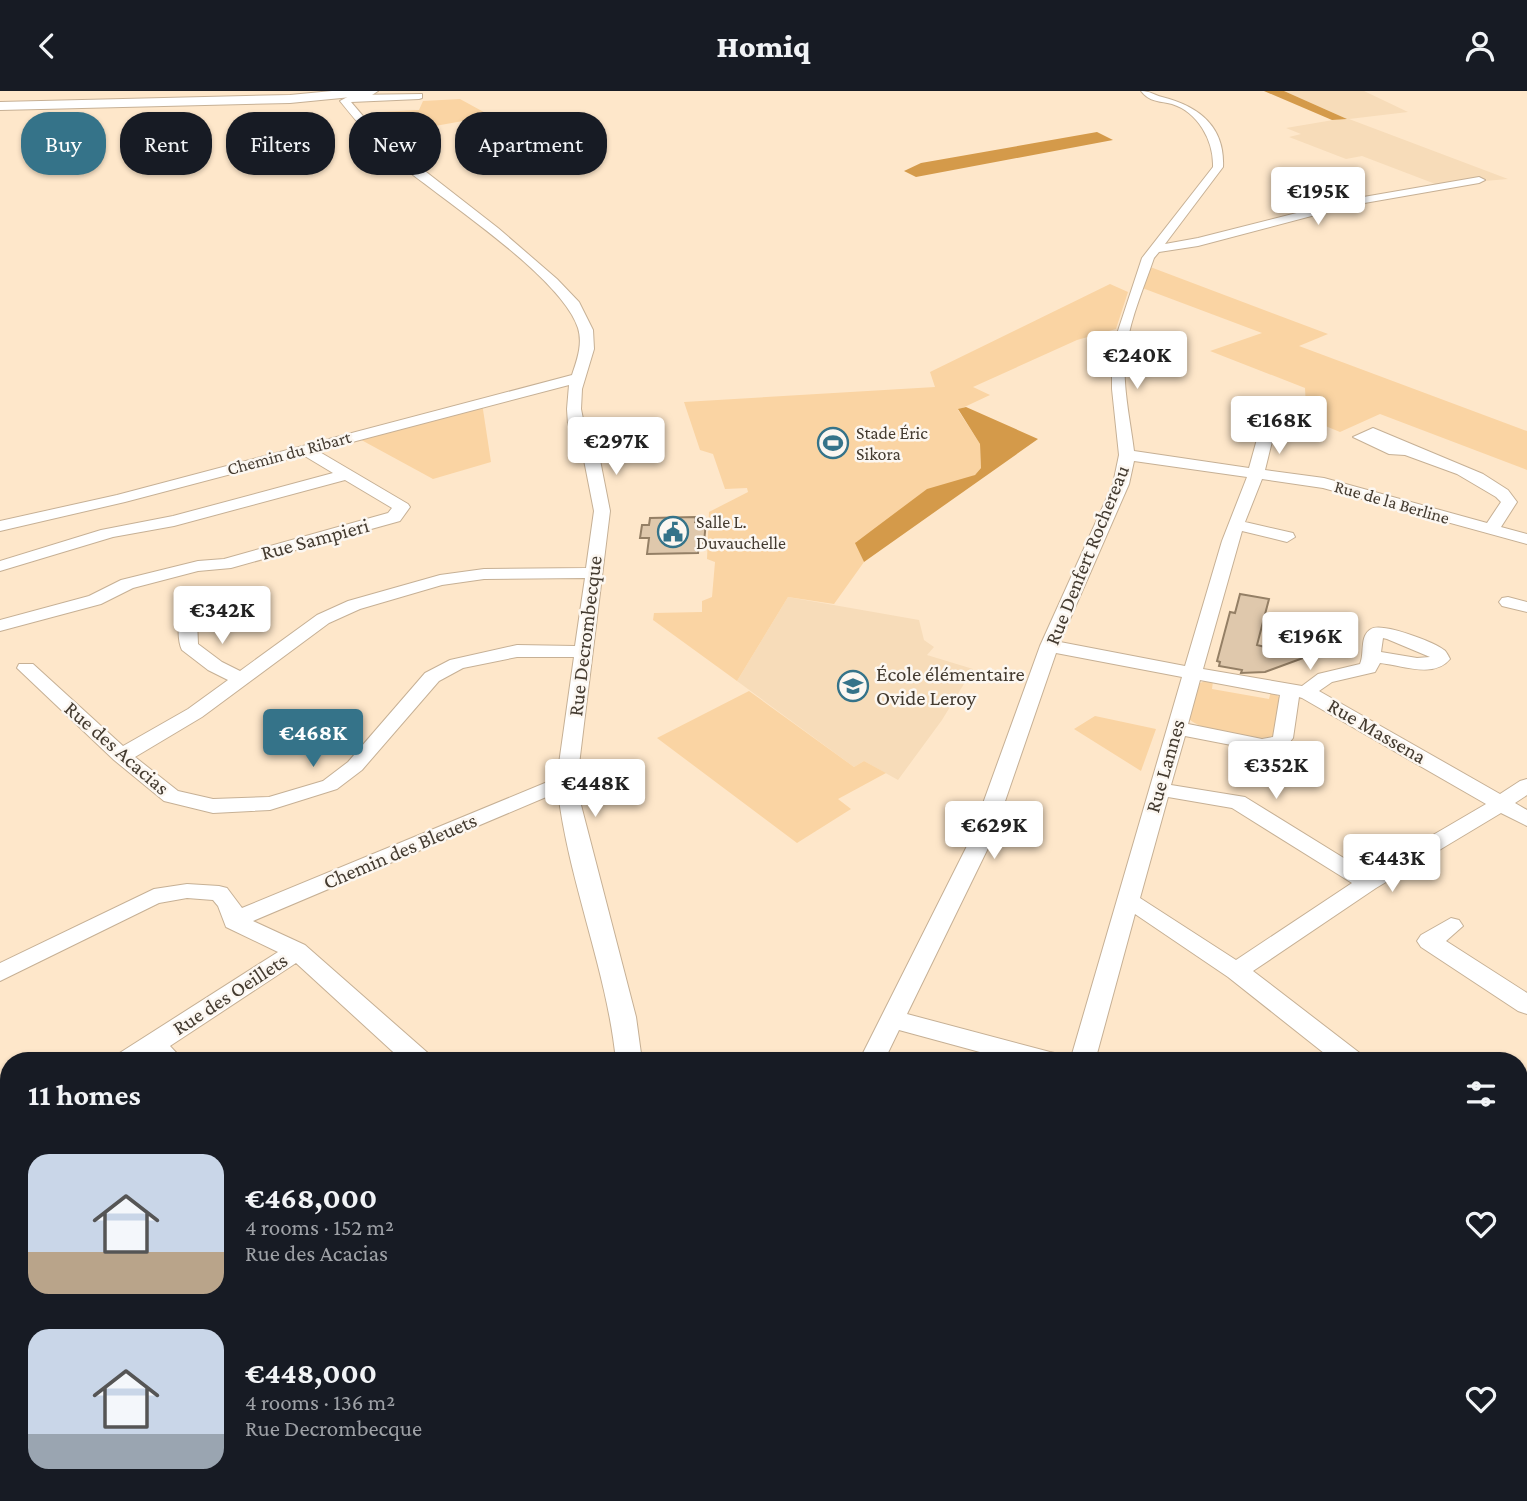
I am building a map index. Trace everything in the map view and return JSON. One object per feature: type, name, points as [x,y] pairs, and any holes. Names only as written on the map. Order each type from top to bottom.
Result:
[{"type":"main road","points":[[311,98],[346,91]]},
{"type":"main road","points":[[0,106],[311,98],[379,92]]},
{"type":"street","name":"Rue Denfert Rochereau","points":[[875,1052],[980,842],[1049,646],[1121,484],[1127,455],[1119,389],[1119,349],[1134,295],[1154,249],[1218,167],[1217,142],[1209,129],[1187,108],[1154,97],[1146,91]]},
{"type":"street","points":[[379,92],[419,96]]},
{"type":"street","name":"Rue Decrombecque","points":[[379,92],[345,100],[362,123],[406,164],[494,231],[574,305],[586,330],[587,349],[578,378],[574,409],[576,423],[592,460],[602,512],[567,781],[570,805],[608,965],[624,1017],[628,1052]]},
{"type":"street","points":[[1154,249],[1198,241],[1352,202],[1479,180]]},
{"type":"street","name":"Chemin du Ribart","points":[[0,526],[119,499],[578,378]]},
{"type":"street","name":"Rue Lannes","points":[[1084,1052],[1236,524],[1256,473],[1266,430]]},
{"type":"street","name":"Rue Sampieri","points":[[0,625],[95,600],[127,584],[198,566],[225,564],[394,517],[400,512],[402,507],[303,449]]},
{"type":"street","points":[[1406,450],[1489,483],[1504,492],[1508,502],[1490,530]]},
{"type":"street","name":"Rue de la Berline","points":[[1127,455],[1324,483],[1527,539]]},
{"type":"street","points":[[0,566],[43,555],[67,544],[146,524],[174,521],[346,475]]},
{"type":"street","points":[[1236,524],[1287,537]]},
{"type":"street","points":[[121,756],[195,713],[323,619],[354,605],[440,580],[484,574],[594,573]]},
{"type":"street","points":[[1508,602],[1527,607]]},
{"type":"street","points":[[188,620],[189,646],[215,666],[242,679]]},
{"type":"street","name":"Rue Massena","points":[[1049,646],[1298,691],[1527,819]]},
{"type":"street","name":"Rue des Acacias","points":[[26,668],[121,756],[172,796],[213,806],[270,803],[330,785],[347,773],[432,677],[457,664],[517,651],[584,652]]},
{"type":"street","points":[[1177,728],[1262,745],[1279,743],[1298,691],[1325,678],[1368,668],[1373,657]]},
{"type":"street","name":"Chemin des Bleuets","points":[[234,922],[258,909],[567,781]]},
{"type":"street","points":[[1236,971],[1368,883],[1527,785]]},
{"type":"street","points":[[1159,789],[1238,802],[1368,883]]},
{"type":"street","points":[[0,973],[154,896],[168,892],[219,893],[229,904],[234,922],[297,951],[410,1052]]},
{"type":"street","points":[[1126,902],[1138,905],[1236,971],[1340,1052]]},
{"type":"street","points":[[1451,926],[1429,941],[1527,1005]]},
{"type":"street","name":"Rue des Oeillets","points":[[141,1052],[297,951]]},
{"type":"street","points":[[891,1019],[1016,1052]]},
{"type":"street","points":[[152,1045],[161,1052]]},
{"type":"shaded area","points":[[1264,91],[1284,91],[1347,119],[1332,120]]},
{"type":"shaded area","points":[[1284,91],[1364,91],[1408,112],[1349,119],[1508,179],[1438,185],[1362,156],[1346,159],[1289,137],[1301,134],[1286,128],[1345,118]]},
{"type":"shaded area","points":[[460,99],[484,112],[455,112],[455,122],[441,125],[441,112],[378,112],[419,110],[423,101]]},
{"type":"shaded area","points":[[1097,132],[1113,140],[916,177],[904,171],[921,163]]},
{"type":"shaded area","points":[[1145,265],[1328,334],[1299,346],[1527,431],[1527,470],[1380,414],[1340,432],[1323,425],[1325,412],[1306,409],[1305,388],[1210,351],[1262,333],[1137,286]]},
{"type":"shaded area","points":[[1110,284],[1128,292],[1116,329],[1077,340],[973,387],[990,395],[958,410],[980,444],[981,468],[975,475],[879,526],[856,542],[864,562],[834,604],[788,597],[737,681],[653,620],[654,613],[702,612],[702,601],[712,597],[715,562],[707,559],[709,512],[748,492],[747,488],[725,489],[713,454],[700,450],[684,402],[935,387],[930,372]]},
{"type":"shaded area","points":[[482,403],[491,462],[433,479],[354,436]]},
{"type":"shaded area","points":[[966,407],[1038,439],[864,562],[855,543],[927,489],[975,475],[981,468],[980,444],[958,409]]},
{"type":"shaded area","name":"École élémentaire Ovide Leroy","points":[[788,597],[919,620],[924,640],[934,647],[927,655],[973,669],[942,720],[898,780],[864,761],[854,767],[737,681]]},
{"type":"shaded area","points":[[1207,680],[1213,681],[1212,689],[1269,699],[1271,691],[1282,699],[1274,736],[1255,738],[1230,735],[1206,728],[1189,719],[1198,684]]},
{"type":"shaded area","points":[[749,691],[854,767],[864,761],[886,773],[838,799],[851,809],[797,843],[657,738]]},
{"type":"shaded area","points":[[1095,716],[1156,729],[1141,771],[1074,729]]},
{"type":"building","name":"Salle L. Duvauchelle","points":[[695,517],[695,522],[706,522],[704,542],[699,545],[698,553],[647,554],[649,538],[640,538],[642,525],[649,525],[650,518]]},
{"type":"building","points":[[1240,594],[1269,599],[1257,645],[1306,657],[1265,672],[1241,673],[1242,670],[1219,666],[1220,662],[1217,661],[1230,612],[1235,613]]},
{"type":"place","name":"Stade Éric Sikora","points":[[833,443]]},
{"type":"place","name":"Salle L. Duvauchelle","points":[[673,532]]},
{"type":"place","name":"École élémentaire Ovide Leroy","points":[[853,686]]}]
